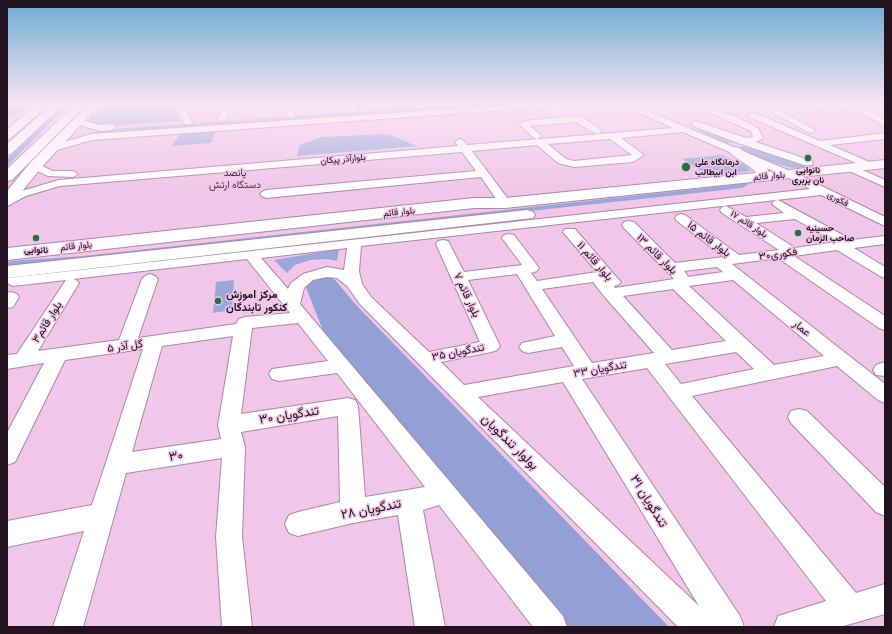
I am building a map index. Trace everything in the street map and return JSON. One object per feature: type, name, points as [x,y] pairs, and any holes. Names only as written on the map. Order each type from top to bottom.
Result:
[{"type":"main road","points":[[7,151],[27,133]]},
{"type":"main road","points":[[7,177],[53,133]]},
{"type":"main road","points":[[7,201],[35,166],[68,133]]},
{"type":"main road","points":[[730,149],[760,168],[765,177]]},
{"type":"main road","name":"بلوار قائم","points":[[7,254],[474,204],[505,203],[790,175],[885,164]]},
{"type":"main road","points":[[819,189],[818,178],[827,171]]},
{"type":"main road","name":"بلوار قائم","points":[[158,250],[518,216],[727,193],[746,190],[790,175]]},
{"type":"main road","points":[[7,261],[158,250],[479,210],[505,203]]},
{"type":"main road","points":[[9,286],[158,250]]},
{"type":"main road","points":[[7,258],[28,252]]},
{"type":"street","points":[[88,133],[86,135],[91,137]]},
{"type":"street","points":[[54,148],[91,137],[154,133]]},
{"type":"street","points":[[532,133],[562,161],[574,164],[633,158],[639,155],[612,136]]},
{"type":"street","name":"بلوارآذر پیکان","points":[[561,137],[588,133]]},
{"type":"street","name":"بلوارآذر پیکان","points":[[7,201],[62,179],[561,137],[612,136],[652,133]]},
{"type":"street","name":"فکوری","points":[[689,133],[790,175],[885,222]]},
{"type":"street","points":[[723,133],[808,163]]},
{"type":"street","points":[[730,149],[758,138],[756,133]]},
{"type":"street","points":[[796,133],[870,166]]},
{"type":"street","points":[[813,133],[825,145]]},
{"type":"street","points":[[825,145],[885,136]]},
{"type":"street","points":[[462,145],[505,203]]},
{"type":"street","name":"بلوارآذر پیکان","points":[[35,166],[62,179]]},
{"type":"street","points":[[851,168],[885,184]]},
{"type":"street","points":[[266,194],[483,174]]},
{"type":"street","points":[[9,286],[250,254],[500,227],[819,189]]},
{"type":"street","points":[[778,204],[798,215],[885,272]]},
{"type":"street","name":"بلوار قائم ۱۷","points":[[726,210],[744,221],[885,324]]},
{"type":"street","points":[[744,221],[798,215]]},
{"type":"street","points":[[500,227],[518,216]]},
{"type":"street","name":"بلوار قائم ۱۵","points":[[681,218],[737,267]]},
{"type":"street","name":"بلوار قائم ۱۳","points":[[629,225],[739,345],[770,373]]},
{"type":"street","name":"بلوار قائم ۱۱","points":[[570,232],[615,292],[660,359],[677,392],[840,617]]},
{"type":"street","name":"۳۱ تندگویان","points":[[509,238],[527,269],[533,286],[567,340],[578,373],[729,627]]},
{"type":"street","name":"فکوری۳۰","points":[[678,278],[737,267],[787,253],[885,240]]},
{"type":"street","name":"بولوار تندگویان","points":[[355,243],[351,270],[354,284],[365,300],[700,627]]},
{"type":"street","name":"بلوار قائم ۷","points":[[443,244],[491,346]]},
{"type":"street","points":[[250,254],[552,627]]},
{"type":"street","name":"عمار","points":[[678,278],[720,262],[737,267],[841,359],[885,395]]},
{"type":"street","points":[[459,278],[527,269]]},
{"type":"street","points":[[297,311],[294,294],[297,286],[308,277],[327,272],[341,274],[354,284]]},
{"type":"street","points":[[533,286],[602,276]]},
{"type":"street","points":[[615,292],[678,278]]},
{"type":"street","points":[[126,346],[150,279]]},
{"type":"street","name":"بلوار قائم۳","points":[[15,361],[71,283]]},
{"type":"street","name":"گل آذر ۵","points":[[15,361],[244,329],[245,323],[297,311]]},
{"type":"street","points":[[237,627],[229,537],[232,436],[244,329]]},
{"type":"street","points":[[528,347],[567,340]]},
{"type":"street","points":[[68,627],[154,342]]},
{"type":"street","name":"۳۳ تندگویان","points":[[460,393],[739,345]]},
{"type":"street","name":"۳۵ تندگویان","points":[[425,359],[491,346]]},
{"type":"street","points":[[7,455],[58,356]]},
{"type":"street","points":[[677,392],[841,359]]},
{"type":"street","points":[[278,374],[341,366]]},
{"type":"street","name":"۳۰ تندگویان","points":[[232,436],[348,406],[353,512]]},
{"type":"street","points":[[799,417],[885,504]]},
{"type":"street","name":"۳۰","points":[[117,464],[232,436]]},
{"type":"street","name":"۲۸ تندگویان","points":[[298,524],[409,502],[444,493]]},
{"type":"street","points":[[409,502],[430,627]]},
{"type":"street","points":[[7,534],[102,515]]},
{"type":"street","points":[[789,627],[840,617],[885,599]]},
{"type":"shaded area","points":[[35,133],[41,133],[7,166],[7,159]]},
{"type":"shaded area","points":[[94,133],[129,133],[95,135],[91,134]]},
{"type":"shaded area","points":[[180,133],[215,133],[211,143],[172,146]]},
{"type":"shaded area","points":[[700,133],[714,133],[738,141],[724,144]]},
{"type":"shaded area","points":[[388,134],[417,146],[297,156],[300,145],[322,137]]},
{"type":"shaded area","points":[[745,146],[782,157],[808,167],[803,169],[788,167],[735,148]]},
{"type":"shaded area","points":[[722,155],[745,165],[751,171],[707,175],[682,159]]},
{"type":"shaded area","points":[[751,183],[742,188],[512,213],[7,273],[7,262],[11,261],[83,256]]},
{"type":"shaded area","points":[[339,249],[337,261],[326,259],[310,260],[295,265],[287,273],[274,260]]},
{"type":"shaded area","points":[[328,275],[336,281],[357,306],[669,627],[565,627],[324,333],[305,285],[312,279]]},
{"type":"shaded area","points":[[234,280],[232,310],[213,313],[216,282]]},
{"type":"place","name":"نانوایی نان بربری","points":[[808,158]]},
{"type":"place","name":"درمانگاه علی ابن ابیطالب","points":[[686,167]]},
{"type":"place","name":"حسینیه صاحب الزمان","points":[[798,233]]},
{"type":"place","name":"نانوایی","points":[[36,238]]},
{"type":"place","name":"مرکز اموزش کنکور تابندگان","points":[[218,301]]},
{"type":"district","name":"پانصد دستگاه ارتش","points":[[235,178]]}]
